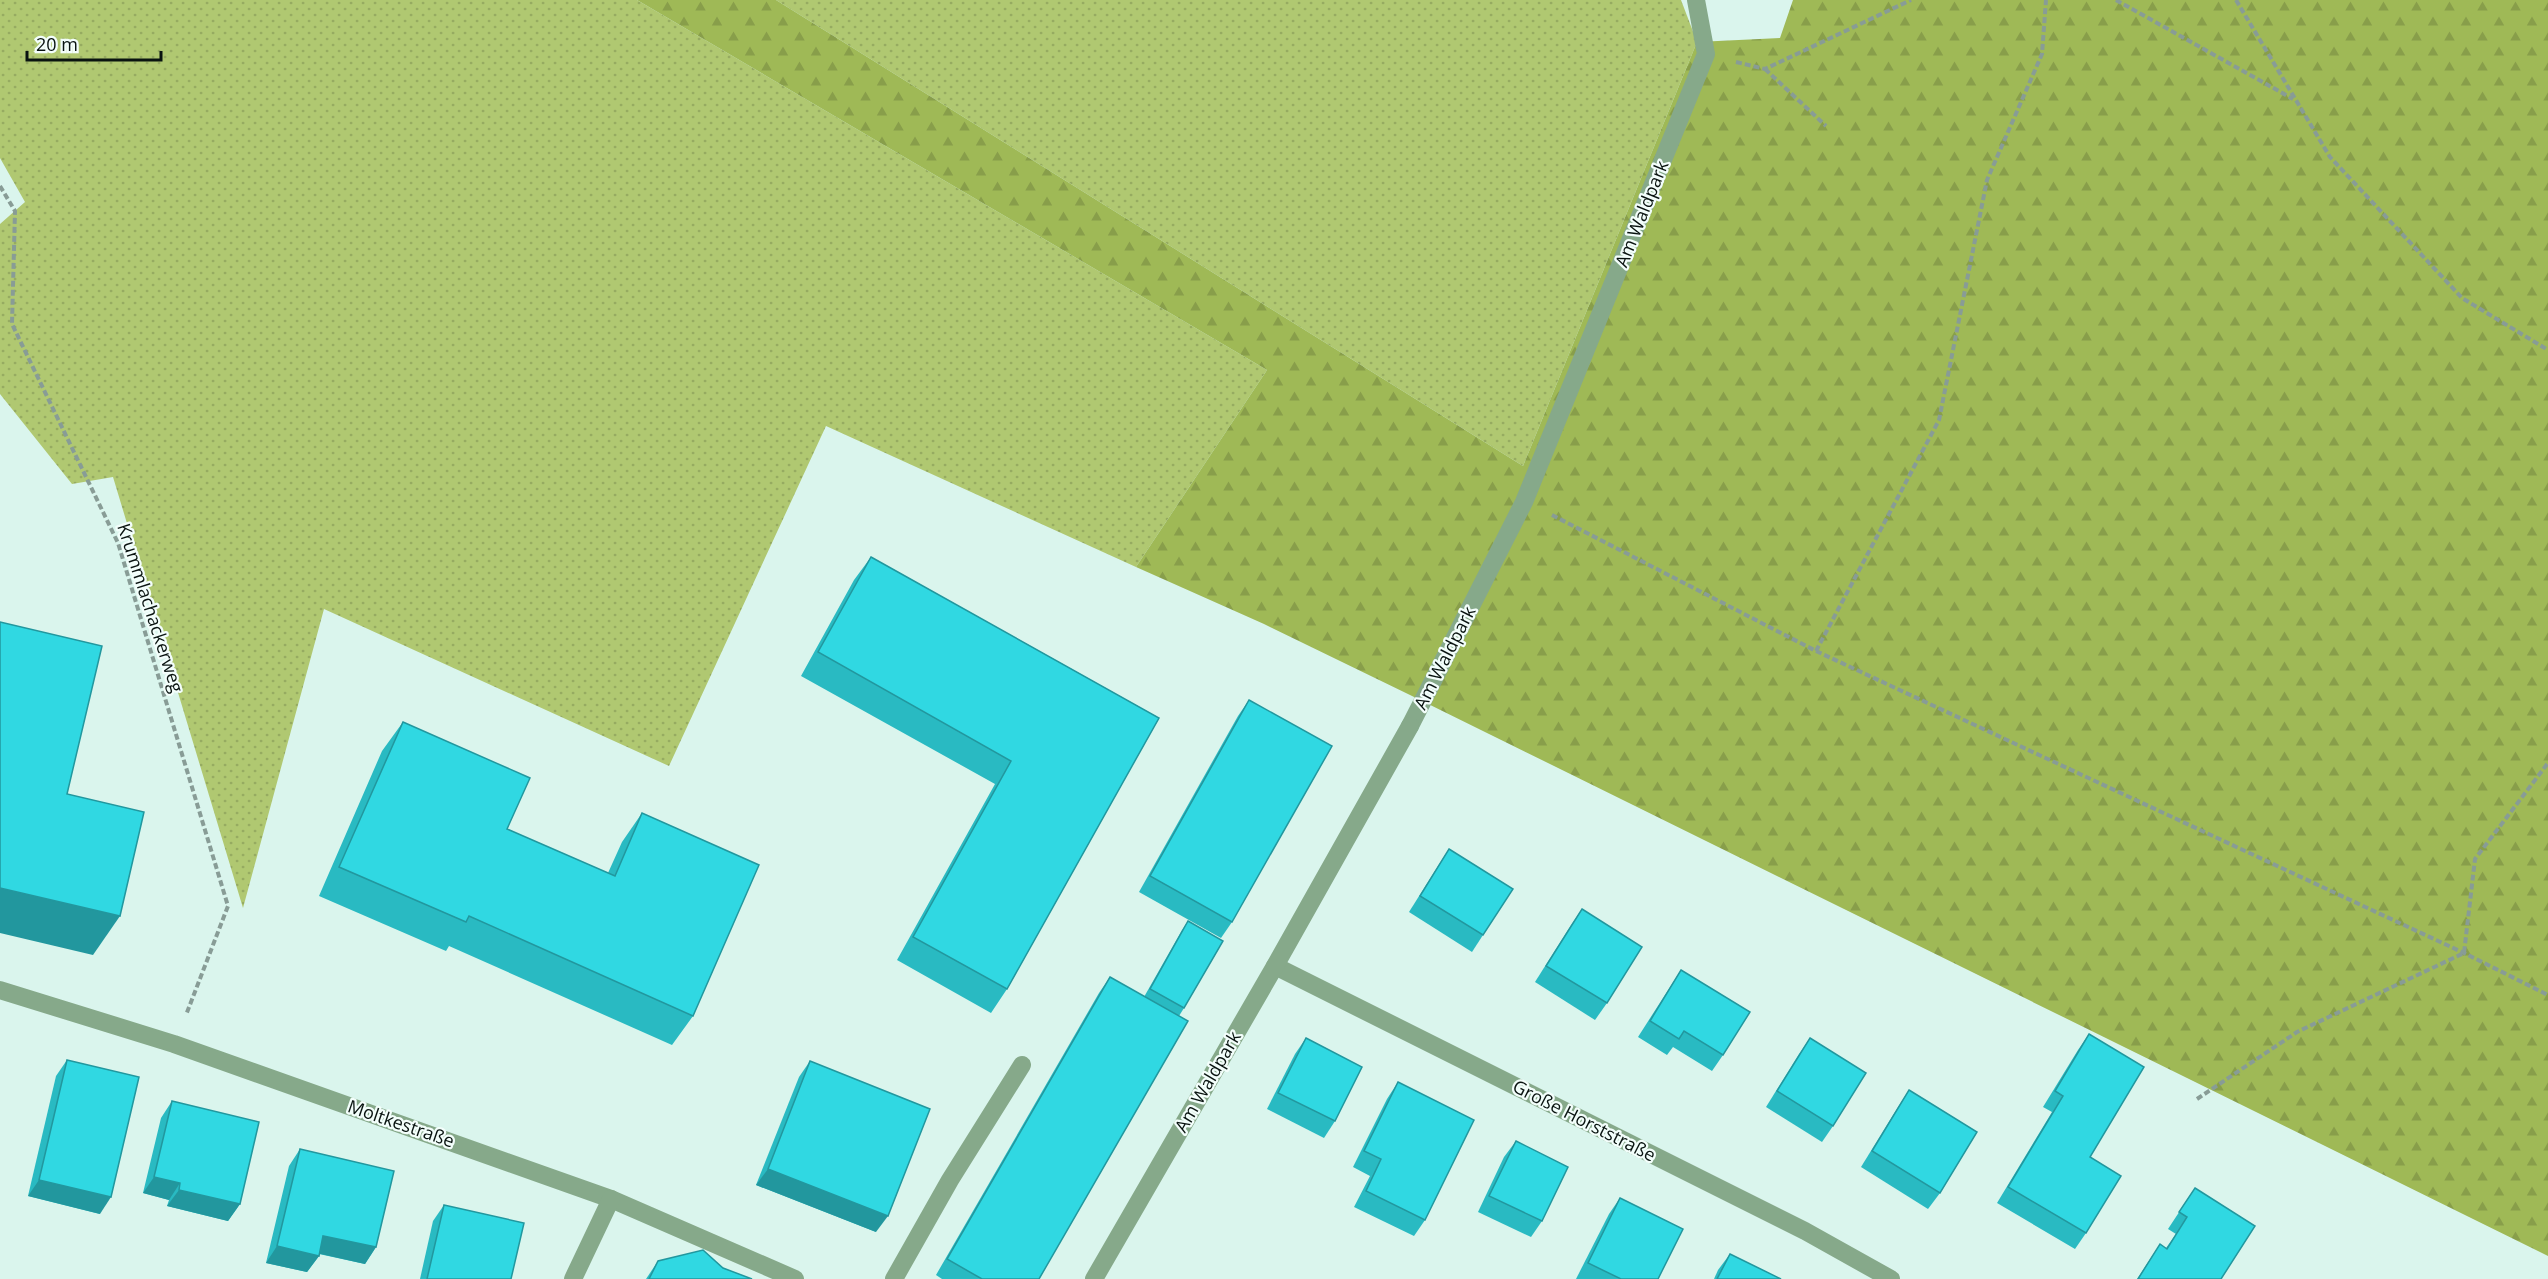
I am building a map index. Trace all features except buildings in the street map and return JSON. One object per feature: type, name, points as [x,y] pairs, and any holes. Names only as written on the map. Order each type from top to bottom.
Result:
[{"type":"street","points":[[1696,0],[1706,54]]},
{"type":"street","name":"Am Waldpark","points":[[1094,1279],[1275,966],[1410,726],[1524,502],[1706,54]]},
{"type":"street","name":"Große Horststraße","points":[[1275,966],[1805,1231],[1891,1279]]},
{"type":"street","name":"Moltkestraße","points":[[0,990],[174,1044],[611,1199],[795,1279]]},
{"type":"street","points":[[894,1279],[950,1180],[1022,1065]]},
{"type":"street","points":[[573,1279],[611,1199]]},
{"type":"path","points":[[1765,69],[1911,0]]},
{"type":"path","points":[[1816,651],[1939,420],[1987,180],[2042,54],[2046,0]]},
{"type":"path","points":[[2116,0],[2295,99]]},
{"type":"path","points":[[2236,0],[2330,157],[2462,298],[2548,350]]},
{"type":"path","points":[[1706,54],[1765,69],[1826,126]]},
{"type":"path","name":"Krummlachackerweg","points":[[0,186],[15,211],[12,324],[118,543],[228,906],[174,1044]]},
{"type":"path","points":[[1524,502],[1816,651],[2464,953],[2548,995]]},
{"type":"path","points":[[2464,953],[2475,859],[2548,763]]},
{"type":"path","points":[[2197,1099],[2297,1032],[2464,953]]},
{"type":"green space","points":[[0,0],[637,0],[1267,370],[1136,567],[826,426],[669,766],[324,609],[243,908],[113,477],[72,484],[0,394],[0,224],[25,202],[0,158]]},
{"type":"green space","points":[[637,0],[776,0],[1523,466],[1697,42],[1780,38],[1793,0],[2548,0],[2548,1256],[1410,695],[1264,624],[1136,567],[1267,370]]},
{"type":"green space","points":[[776,0],[1681,0],[1697,42],[1523,466]]}]
